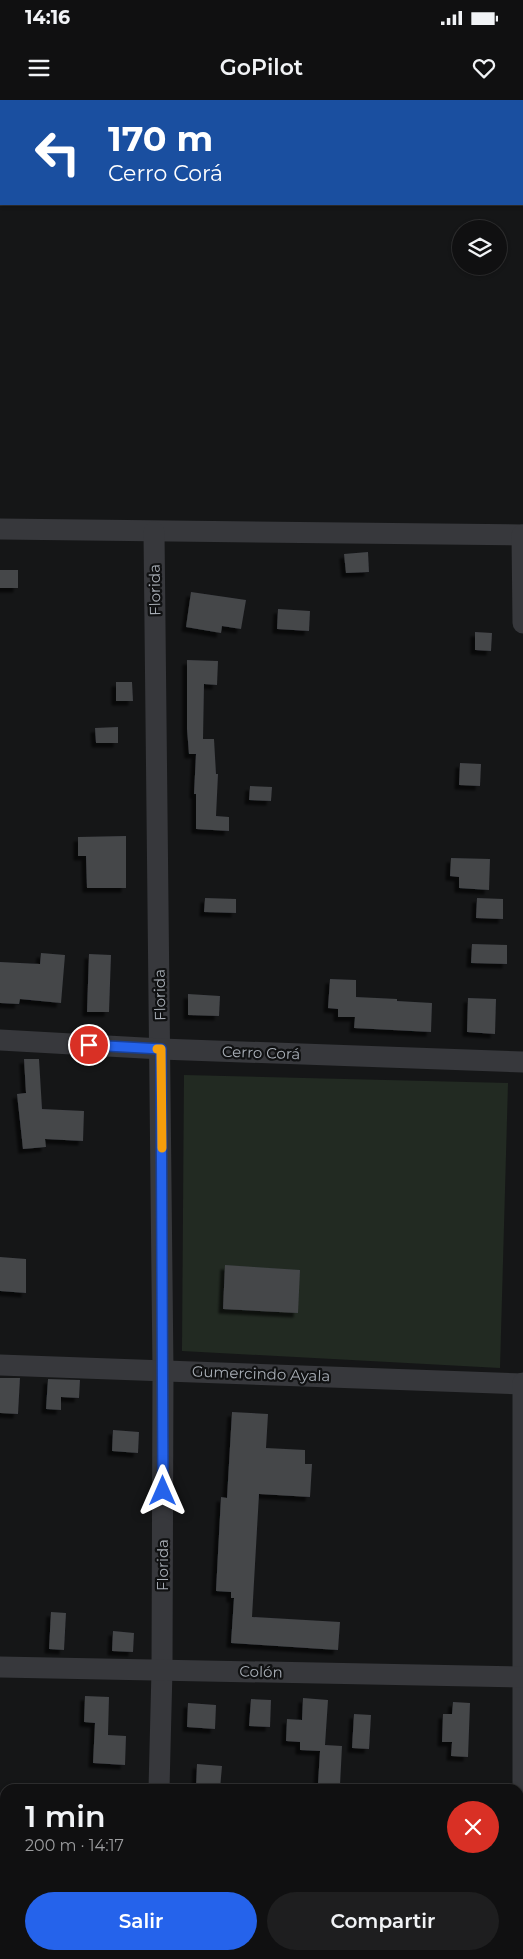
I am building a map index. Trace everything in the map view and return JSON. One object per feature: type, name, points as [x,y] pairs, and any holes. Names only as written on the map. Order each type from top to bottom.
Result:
[{"type":"street","points":[[0,529],[522,535],[523,622]]},
{"type":"street","name":"Florida","points":[[154,532],[163,1371],[162,1670],[159,1784]]},
{"type":"street","name":"Cerro Corá","points":[[0,1040],[161,1049],[523,1062]]},
{"type":"street","name":"Gumercindo Ayala","points":[[0,1365],[523,1384]]},
{"type":"street","points":[[523,1384],[523,1784]]},
{"type":"street","name":"Colón","points":[[0,1667],[523,1677]]},
{"type":"shaded area","points":[[184,1075],[508,1083],[500,1368],[182,1351]]},
{"type":"building","points":[[368,552],[369,572],[346,573],[344,554]]},
{"type":"building","points":[[0,570],[18,570],[18,588],[0,588]]},
{"type":"building","points":[[191,592],[246,600],[241,629],[222,626],[221,633],[186,627]]},
{"type":"building","points":[[278,609],[310,611],[309,631],[277,629]]},
{"type":"building","points":[[475,632],[492,633],[491,651],[475,650]]},
{"type":"building","points":[[187,660],[218,661],[217,685],[204,684],[203,739],[214,739],[216,774],[218,774],[216,816],[229,817],[229,831],[196,829],[196,794],[194,794],[196,754],[189,754]]},
{"type":"building","points":[[116,682],[132,682],[133,701],[116,701]]},
{"type":"building","points":[[118,727],[118,743],[96,743],[95,728]]},
{"type":"building","points":[[460,763],[481,764],[480,786],[459,785]]},
{"type":"building","points":[[250,786],[272,787],[271,801],[249,800]]},
{"type":"building","points":[[126,836],[126,888],[87,888],[86,856],[78,856],[78,837]]},
{"type":"building","points":[[451,858],[490,859],[489,890],[459,888],[459,877],[450,876]]},
{"type":"building","points":[[205,898],[236,899],[236,913],[204,912]]},
{"type":"building","points":[[477,898],[503,899],[503,919],[476,918]]},
{"type":"building","points":[[472,944],[507,945],[507,964],[471,963]]},
{"type":"building","points":[[41,953],[65,955],[61,1003],[20,999],[19,1004],[0,1003],[0,962],[40,964]]},
{"type":"building","points":[[89,954],[111,955],[109,1012],[87,1012]]},
{"type":"building","points":[[330,979],[356,980],[356,997],[432,1003],[431,1032],[354,1028],[355,1017],[338,1017],[338,1009],[328,1008]]},
{"type":"building","points":[[188,994],[220,996],[219,1016],[188,1015]]},
{"type":"building","points":[[468,998],[496,999],[495,1034],[467,1032]]},
{"type":"building","points":[[24,1059],[39,1059],[42,1109],[84,1111],[83,1141],[45,1139],[46,1147],[23,1149],[17,1094],[26,1093]]},
{"type":"building","points":[[0,1257],[26,1259],[26,1293],[0,1291]]},
{"type":"building","points":[[225,1265],[300,1270],[298,1313],[223,1309]]},
{"type":"building","points":[[0,1378],[20,1378],[18,1414],[0,1413]]},
{"type":"building","points":[[48,1379],[80,1380],[79,1398],[61,1397],[61,1410],[46,1409]]},
{"type":"building","points":[[232,1412],[268,1414],[266,1448],[305,1450],[305,1464],[312,1464],[310,1497],[259,1494],[252,1617],[340,1622],[338,1650],[231,1643],[234,1598],[231,1598],[231,1592],[216,1591],[221,1497],[227,1498]]},
{"type":"building","points":[[113,1430],[139,1432],[138,1453],[112,1451]]},
{"type":"building","points":[[51,1612],[66,1613],[64,1650],[49,1649]]},
{"type":"building","points":[[113,1631],[134,1633],[133,1652],[112,1651]]},
{"type":"building","points":[[85,1696],[109,1697],[108,1735],[126,1736],[125,1765],[93,1763],[95,1723],[84,1722]]},
{"type":"building","points":[[303,1698],[328,1700],[325,1745],[342,1746],[340,1784],[318,1784],[320,1751],[300,1750],[300,1742],[286,1741],[287,1719],[302,1720]]},
{"type":"building","points":[[251,1699],[271,1700],[270,1727],[249,1726]]},
{"type":"building","points":[[453,1702],[470,1703],[468,1757],[451,1756],[452,1742],[442,1742],[443,1714],[452,1714]]},
{"type":"building","points":[[188,1703],[216,1705],[215,1729],[187,1727]]},
{"type":"building","points":[[354,1714],[371,1715],[369,1749],[352,1748]]},
{"type":"building","points":[[197,1764],[222,1766],[220,1784],[196,1784]]},
{"type":"slow traffic","points":[[157,1049],[161,1049],[162,1148]]},
{"type":"route","points":[[89,1045],[161,1049],[163,1491]]}]
